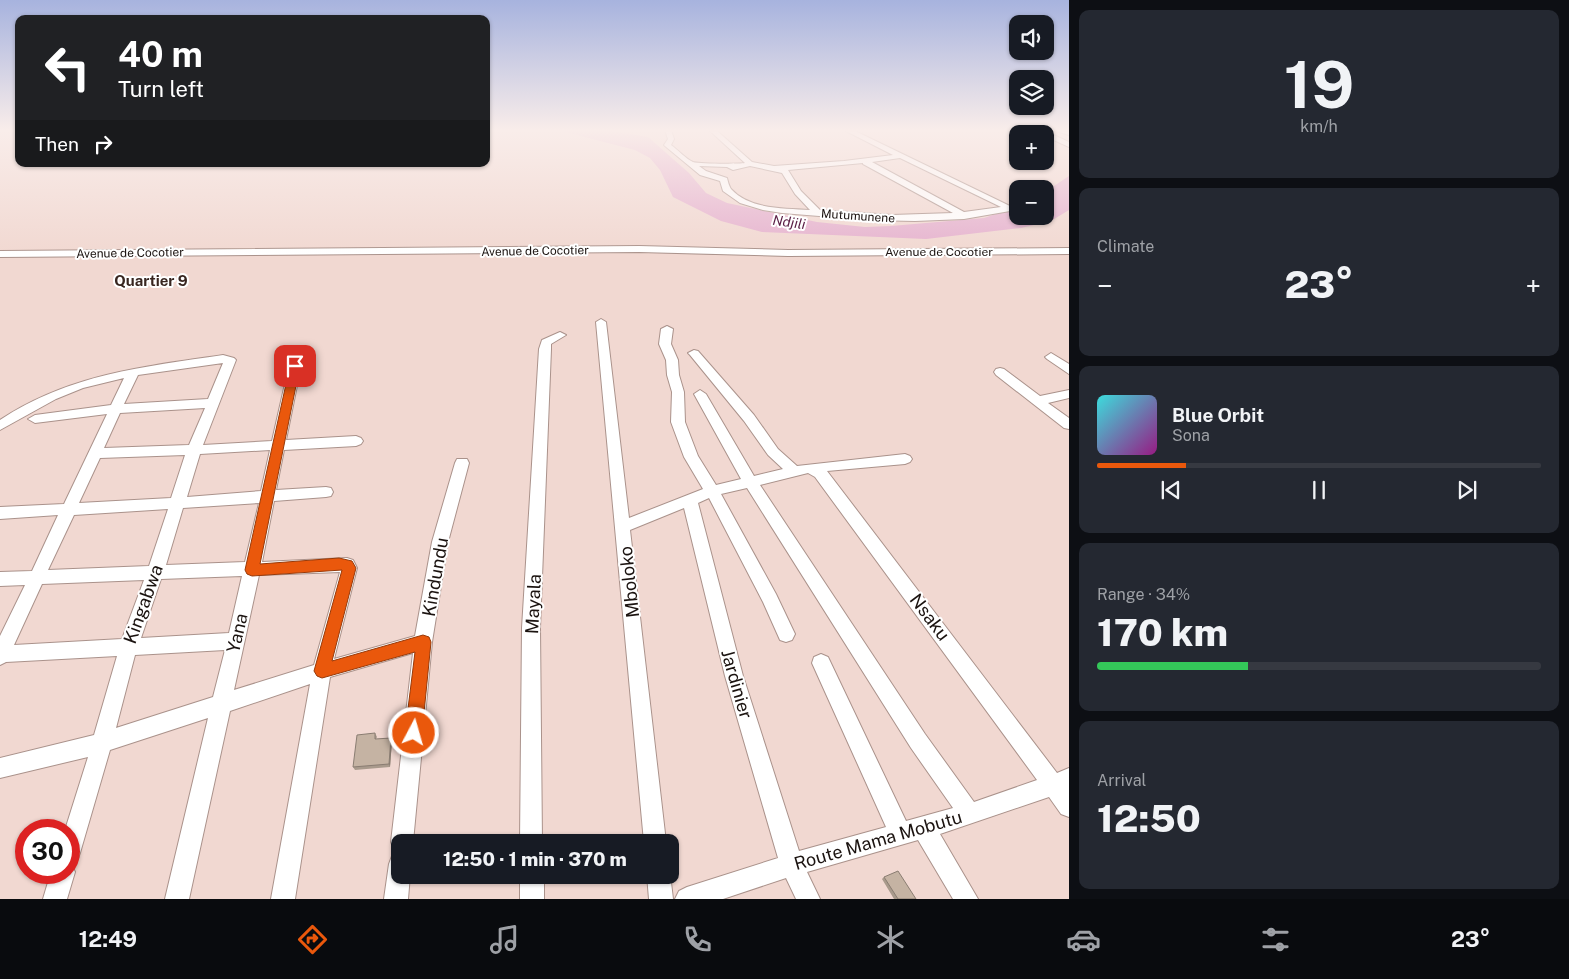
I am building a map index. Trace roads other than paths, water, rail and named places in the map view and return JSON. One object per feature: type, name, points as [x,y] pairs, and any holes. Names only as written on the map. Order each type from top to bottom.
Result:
[{"type":"street","name":"Mutumunene","points":[[702,172],[724,180],[726,189],[744,202],[790,212],[864,218],[939,218],[964,216],[1010,208],[933,172]]},
{"type":"street","points":[[786,172],[798,192],[818,213]]},
{"type":"street","points":[[884,172],[964,216]]},
{"type":"street","name":"Avenue de Cocotier","points":[[0,254],[639,249],[788,253],[1069,251]]},
{"type":"street","name":"Mboloko","points":[[601,322],[624,526],[654,834]]},
{"type":"street","points":[[667,329],[665,344],[672,360],[673,375],[678,392],[678,422],[690,457],[712,491],[770,598],[786,634]]},
{"type":"street","name":"Mayala","points":[[531,834],[531,628],[543,376],[546,342],[560,335]]},
{"type":"street","name":"Nsaku","points":[[694,353],[749,418],[773,452],[802,470],[820,473],[1062,782],[1069,806]]},
{"type":"street","points":[[1051,357],[1069,370]]},
{"type":"street","name":"Kingabwa","points":[[79,819],[128,648],[178,504],[194,450],[230,360],[223,359],[133,372]]},
{"type":"street","name":"Yana","points":[[177,899],[234,641],[252,570],[295,366]]},
{"type":"street","points":[[133,372],[0,654],[234,641]]},
{"type":"street","points":[[0,426],[15,414],[47,396],[88,382],[133,372]]},
{"type":"street","points":[[1000,372],[1069,426]]},
{"type":"street","points":[[700,394],[750,483],[918,741],[970,814]]},
{"type":"street","points":[[1038,400],[1069,394]]},
{"type":"street","points":[[35,419],[115,409],[212,403]]},
{"type":"street","points":[[96,453],[194,450],[356,441]]},
{"type":"street","points":[[624,526],[712,491],[802,470],[905,460]]},
{"type":"street","name":"Kindundu","points":[[403,834],[423,642],[440,542],[462,463]]},
{"type":"street","points":[[0,513],[178,504],[326,492]]},
{"type":"street","name":"Jardinier","points":[[690,501],[734,676],[792,866],[808,899]]},
{"type":"street","points":[[0,579],[347,565],[349,568],[322,671],[283,899]]},
{"type":"street","points":[[0,768],[102,743],[322,671],[423,642]]},
{"type":"street","points":[[821,663],[901,834]]},
{"type":"street","name":"Route Mama Mobutu","points":[[687,899],[970,814],[1062,782]]},
{"type":"street","points":[[924,828],[966,899]]},
{"type":"street","points":[[55,899],[59,884]]},
{"type":"street","points":[[396,899],[398,884]]},
{"type":"street","points":[[532,884],[532,899]]},
{"type":"street","points":[[660,884],[661,899]]},
{"type":"water","name":"Ndjili","points":[[661,172],[688,172],[706,193],[727,203],[817,222],[865,227],[891,226],[984,218],[1009,210],[1009,225],[1034,225],[926,239],[762,232],[721,221],[673,197]]},
{"type":"water","points":[[1069,176],[1069,210],[1054,219],[1054,186]]},
{"type":"district","name":"Quartier 9","points":[[151,280]]}]
